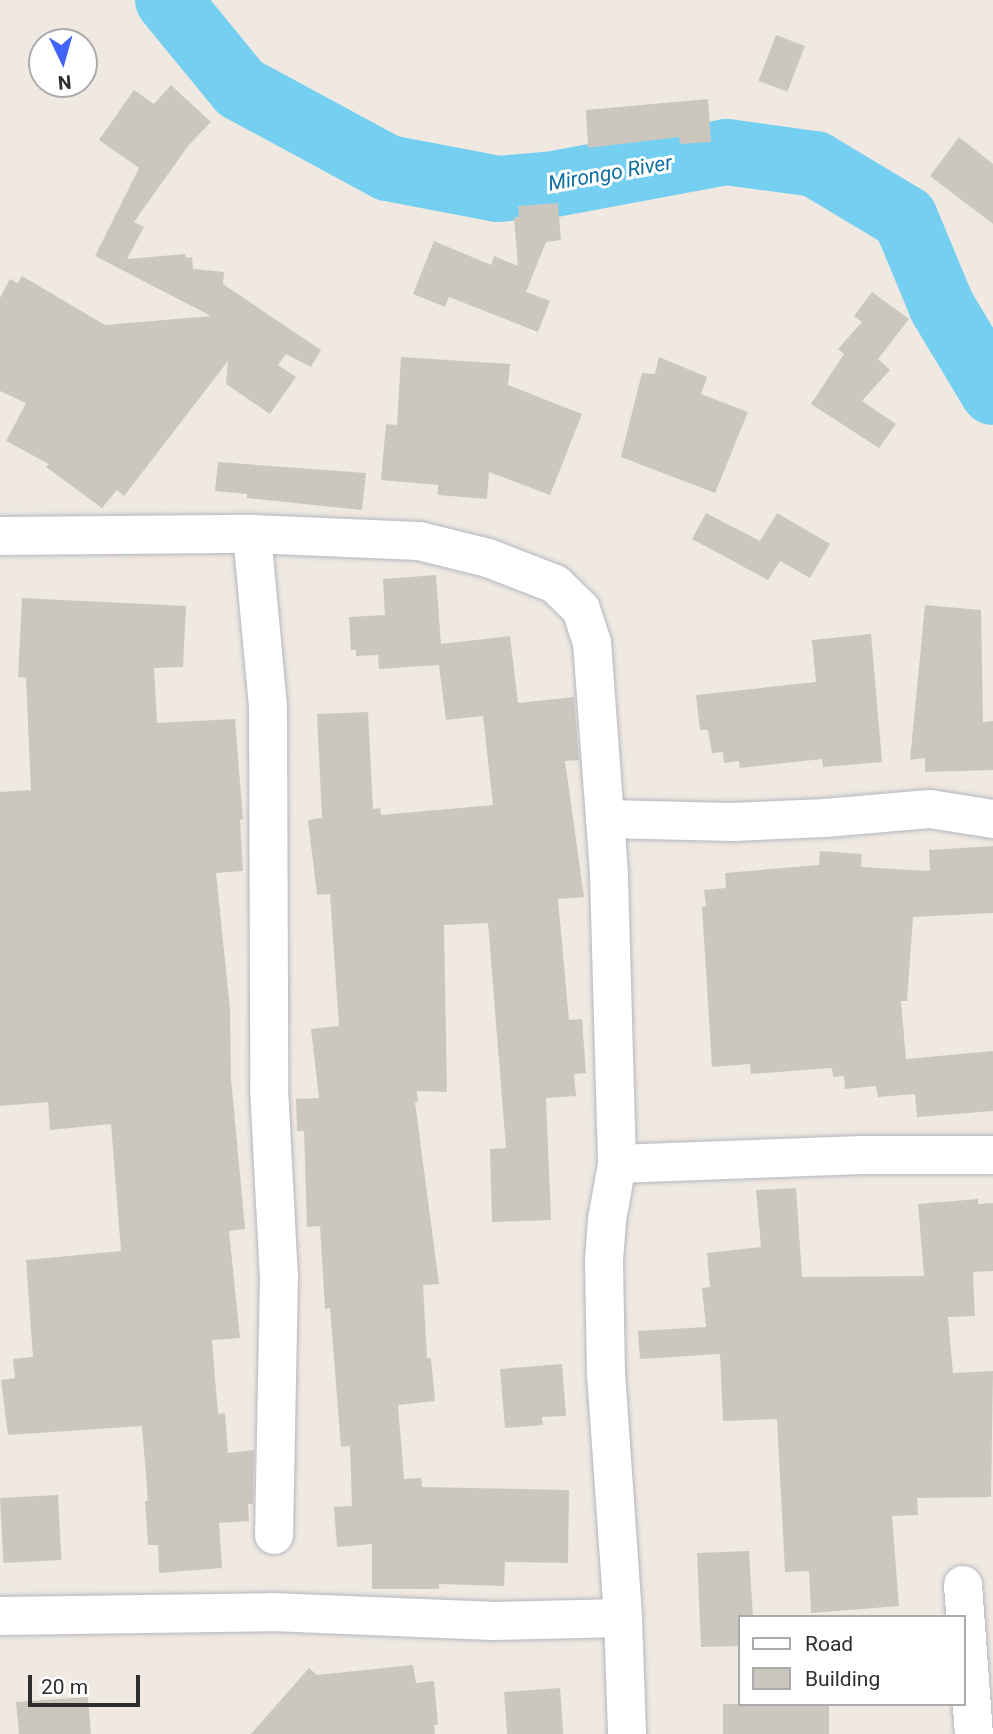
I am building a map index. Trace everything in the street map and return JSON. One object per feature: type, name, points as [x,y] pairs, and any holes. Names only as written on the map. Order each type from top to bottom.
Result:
[{"type":"street","points":[[0,536],[252,534],[419,541],[488,558],[555,584],[581,609],[592,642],[605,819],[617,1164],[607,1220],[604,1261],[607,1373],[623,1618],[626,1734]]},
{"type":"street","points":[[252,534],[268,707],[269,1088],[279,1276],[274,1535]]},
{"type":"street","points":[[605,819],[745,821],[825,818],[930,809],[993,819]]},
{"type":"street","points":[[617,1164],[862,1154],[993,1155]]},
{"type":"street","points":[[962,1585],[964,1615]]},
{"type":"street","points":[[0,1616],[271,1612],[494,1621],[623,1618]]},
{"type":"street","points":[[965,1622],[974,1734]]},
{"type":"building","points":[[776,35],[805,46],[787,92],[758,81]]},
{"type":"building","points":[[171,85],[211,122],[188,146],[134,222],[144,227],[127,259],[185,254],[186,258],[192,257],[193,269],[224,272],[223,284],[321,350],[311,367],[286,354],[278,365],[296,377],[270,414],[226,384],[228,361],[124,496],[117,490],[102,508],[46,467],[49,464],[6,441],[26,403],[0,391],[0,298],[10,279],[18,283],[22,276],[105,325],[211,316],[95,256],[139,168],[99,140],[134,90],[154,104]]},
{"type":"building","points":[[708,99],[711,142],[680,144],[679,137],[588,148],[586,110]]},
{"type":"building","points":[[959,137],[993,164],[993,224],[930,176]]},
{"type":"building","points":[[558,203],[561,240],[546,242],[526,292],[550,301],[538,332],[449,297],[445,307],[413,294],[434,241],[491,265],[494,256],[518,266],[514,217],[519,217],[518,206]]},
{"type":"building","points":[[872,292],[909,319],[878,359],[890,370],[862,401],[896,424],[879,448],[811,404],[844,354],[838,349],[862,322],[854,316]]},
{"type":"building","points":[[401,357],[510,364],[508,385],[582,414],[550,495],[489,472],[487,499],[438,495],[438,485],[381,480],[386,424],[397,425]]},
{"type":"building","points":[[659,357],[707,377],[701,394],[748,412],[715,493],[621,457],[642,373],[655,374]]},
{"type":"building","points":[[218,462],[366,473],[362,510],[247,498],[247,494],[215,491]]},
{"type":"building","points":[[706,513],[760,541],[777,513],[830,544],[810,578],[780,561],[768,580],[692,539]]},
{"type":"building","points":[[436,575],[441,644],[510,636],[518,703],[574,697],[579,760],[565,761],[584,897],[558,899],[569,1020],[582,1019],[586,1073],[574,1074],[576,1096],[546,1098],[551,1220],[492,1222],[490,1149],[506,1148],[488,923],[444,925],[447,1092],[417,1091],[418,1102],[415,1102],[439,1284],[423,1285],[427,1358],[431,1358],[435,1401],[398,1405],[404,1479],[421,1478],[422,1487],[569,1490],[568,1563],[505,1562],[504,1586],[439,1584],[439,1589],[372,1589],[372,1544],[337,1547],[334,1507],[352,1506],[350,1446],[341,1447],[330,1308],[325,1309],[320,1226],[307,1227],[304,1131],[297,1131],[296,1099],[319,1098],[311,1029],[339,1026],[330,894],[317,895],[308,820],[322,818],[317,714],[368,712],[373,809],[380,808],[381,815],[493,805],[483,716],[446,720],[439,665],[379,669],[378,655],[356,656],[356,650],[351,650],[349,617],[385,615],[383,579]]},
{"type":"building","points":[[22,598],[186,606],[183,667],[154,668],[157,723],[235,719],[243,819],[240,820],[243,871],[216,873],[230,1009],[231,1078],[245,1229],[229,1231],[240,1338],[212,1340],[218,1414],[225,1413],[228,1453],[254,1450],[253,1504],[248,1504],[249,1521],[219,1523],[222,1568],[159,1573],[158,1545],[148,1545],[145,1501],[148,1501],[142,1426],[8,1435],[1,1380],[15,1378],[13,1359],[33,1357],[26,1260],[121,1251],[111,1124],[50,1130],[48,1102],[0,1106],[0,792],[31,790],[26,678],[18,677]]},
{"type":"building","points":[[925,605],[981,610],[983,722],[993,721],[993,770],[925,772],[925,758],[910,760]]},
{"type":"building","points":[[871,634],[882,762],[823,767],[822,759],[740,768],[739,761],[724,763],[723,752],[712,753],[708,730],[700,730],[696,695],[816,682],[812,640]]},
{"type":"building","points":[[993,846],[993,913],[913,917],[907,1001],[901,1001],[906,1059],[993,1051],[993,1111],[917,1117],[915,1094],[878,1097],[876,1086],[845,1089],[844,1076],[833,1077],[832,1068],[751,1074],[750,1064],[712,1067],[702,907],[706,906],[704,890],[726,888],[725,873],[819,865],[820,851],[862,854],[861,867],[930,871],[929,850]]},
{"type":"building","points":[[796,1188],[802,1277],[924,1276],[918,1204],[978,1199],[978,1204],[993,1203],[993,1271],[973,1272],[975,1316],[948,1317],[953,1373],[993,1371],[991,1497],[917,1498],[918,1515],[892,1516],[899,1606],[811,1613],[809,1571],[785,1572],[777,1419],[723,1421],[720,1354],[640,1359],[638,1331],[706,1327],[702,1288],[710,1287],[707,1253],[761,1247],[756,1190]]},
{"type":"building","points":[[562,1364],[566,1416],[542,1417],[543,1425],[505,1428],[500,1369]]},
{"type":"building","points":[[58,1495],[61,1560],[3,1563],[0,1498]]},
{"type":"building","points":[[749,1551],[753,1615],[738,1615],[738,1646],[701,1647],[697,1553]]},
{"type":"building","points":[[413,1665],[416,1683],[434,1681],[438,1725],[434,1725],[435,1734],[251,1734],[309,1668],[317,1675]]},
{"type":"building","points":[[560,1688],[563,1734],[507,1734],[504,1692]]},
{"type":"building","points":[[88,1697],[91,1734],[19,1734],[16,1702]]},
{"type":"building","points":[[723,1704],[829,1706],[829,1734],[723,1734]]},
{"type":"waterway","name":"Mirongo River","points":[[168,0],[240,88],[388,168],[498,189],[554,184],[727,152],[815,164],[905,218],[942,307],[993,392]]}]
